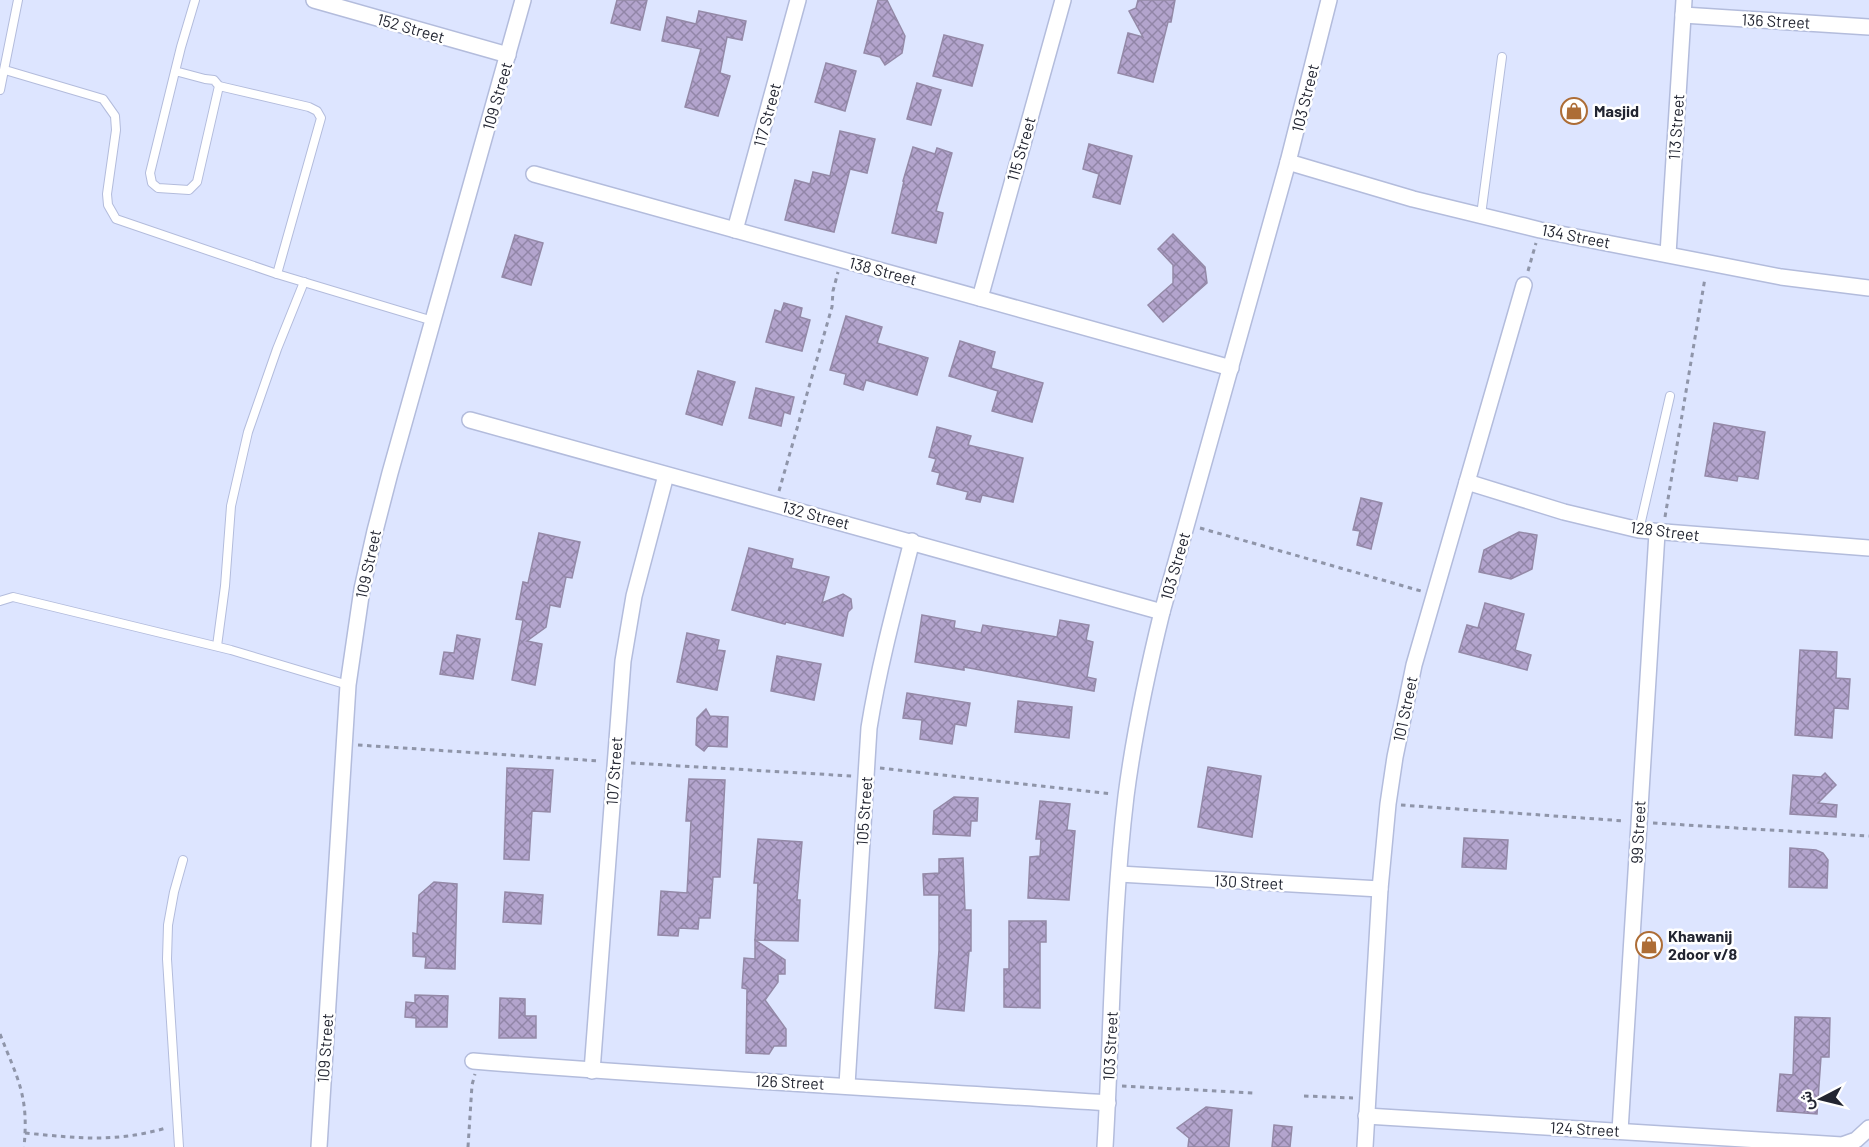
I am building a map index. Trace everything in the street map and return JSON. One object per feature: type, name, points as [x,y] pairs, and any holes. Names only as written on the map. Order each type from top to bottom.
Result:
[{"type":"street","name":"152 Street","points":[[314,0],[508,56]]},
{"type":"street","name":"109 Street","points":[[319,1147],[348,685],[362,589],[375,531],[523,0]]},
{"type":"street","name":"117 Street","points":[[735,230],[798,0]]},
{"type":"street","name":"115 Street","points":[[980,298],[1063,0]]},
{"type":"street","name":"103 Street","points":[[1105,1147],[1119,874],[1126,796],[1141,703],[1162,612],[1288,162],[1329,0]]},
{"type":"street","name":"136 Street","points":[[1683,8],[1869,27]]},
{"type":"street","name":"113 Street","points":[[1668,254],[1683,8]]},
{"type":"street","name":"134 Street","points":[[1288,162],[1413,199],[1540,230],[1781,277],[1869,288]]},
{"type":"street","name":"138 Street","points":[[534,174],[1231,368]]},
{"type":"street","name":"101 Street","points":[[1365,1147],[1380,889],[1395,758],[1414,665],[1524,285]]},
{"type":"street","name":"132 Street","points":[[470,420],[1162,612]]},
{"type":"street","name":"107 Street","points":[[592,1071],[623,661],[634,596],[666,475]]},
{"type":"street","name":"128 Street","points":[[1467,482],[1564,512],[1639,530],[1869,548]]},
{"type":"street","name":"99 Street","points":[[1620,1131],[1659,533]]},
{"type":"street","name":"105 Street","points":[[847,1085],[867,766],[875,690],[912,541]]},
{"type":"street","name":"130 Street","points":[[1119,874],[1380,889]]},
{"type":"street","name":"126 Street","points":[[473,1061],[592,1071],[847,1085],[1108,1103]]},
{"type":"street","name":"124 Street","points":[[1366,1116],[1842,1145],[1856,1140],[1869,1128]]},
{"type":"lane","points":[[0,90],[18,0]]},
{"type":"lane","points":[[195,0],[150,173],[152,183],[158,188],[189,190],[197,182],[219,86]]},
{"type":"lane","points":[[1481,215],[1502,57]]},
{"type":"lane","points":[[5,70],[103,99],[115,116],[116,130],[107,194],[108,205],[116,219],[277,274],[433,321]]},
{"type":"lane","points":[[175,71],[214,80],[219,86],[309,108],[317,111],[321,118],[277,274]]},
{"type":"lane","points":[[217,646],[225,586],[231,506],[248,432],[277,349],[304,282]]},
{"type":"lane","points":[[1639,530],[1670,396]]},
{"type":"lane","points":[[0,601],[13,597],[217,646],[348,685]]},
{"type":"lane","points":[[179,1147],[167,959],[168,925],[183,860]]},
{"type":"path","points":[[1524,285],[1540,230]]},
{"type":"path","points":[[775,504],[831,311],[834,286],[842,259]]},
{"type":"path","points":[[1659,533],[1708,262]]},
{"type":"path","points":[[1186,525],[1434,595]]},
{"type":"path","points":[[867,766],[1126,796]]},
{"type":"path","points":[[0,1034],[22,1089],[26,1113],[24,1147]]},
{"type":"path","points":[[468,1147],[474,1078],[477,1071],[489,1063]]},
{"type":"path","points":[[1108,1085],[1253,1093]]},
{"type":"path","points":[[1304,1096],[1367,1099]]},
{"type":"path","points":[[25,1133],[98,1139],[129,1137],[177,1125]]},
{"type":"building","points":[[617,0],[647,0],[640,30],[611,23]]},
{"type":"building","points":[[878,0],[887,0],[905,36],[902,53],[885,65],[880,57],[864,53]]},
{"type":"building","points":[[1138,0],[1175,0],[1171,22],[1168,22],[1153,82],[1118,73],[1128,33],[1143,37],[1129,11],[1136,8]]},
{"type":"building","points":[[699,11],[746,21],[742,40],[727,37],[720,73],[730,76],[718,116],[685,107],[701,49],[662,41],[667,17],[696,24]]},
{"type":"building","points":[[944,35],[983,45],[972,86],[933,76]]},
{"type":"building","points":[[826,63],[856,71],[845,111],[815,102]]},
{"type":"building","points":[[917,83],[941,90],[931,125],[907,119]]},
{"type":"building","points":[[840,131],[875,139],[867,173],[850,169],[834,232],[785,220],[795,180],[810,184],[813,172],[830,176]]},
{"type":"building","points":[[1089,144],[1132,156],[1120,204],[1093,197],[1099,174],[1083,169]]},
{"type":"building","points":[[913,147],[935,154],[937,148],[952,153],[936,211],[943,213],[936,243],[892,233]]},
{"type":"building","points":[[1173,234],[1205,267],[1207,283],[1163,322],[1148,305],[1173,283],[1173,265],[1158,249]]},
{"type":"building","points":[[515,235],[543,243],[531,285],[502,277]]},
{"type":"building","points":[[784,303],[802,308],[800,317],[810,320],[802,351],[766,342],[775,310],[781,312]]},
{"type":"building","points":[[846,316],[882,327],[877,343],[928,358],[917,395],[866,380],[863,390],[844,384],[846,374],[830,370]]},
{"type":"building","points":[[960,341],[995,352],[991,368],[1043,383],[1032,422],[992,411],[998,391],[949,376]]},
{"type":"building","points":[[698,371],[735,382],[722,425],[686,414]]},
{"type":"building","points":[[756,388],[794,397],[790,414],[784,412],[781,426],[749,418]]},
{"type":"building","points":[[1714,423],[1765,432],[1758,479],[1738,476],[1737,481],[1705,476]]},
{"type":"building","points":[[937,427],[971,436],[968,445],[1023,458],[1013,502],[982,495],[980,502],[966,499],[968,492],[937,484],[940,473],[932,471],[936,459],[929,457]]},
{"type":"building","points":[[1361,498],[1382,503],[1371,549],[1357,545],[1360,531],[1353,530]]},
{"type":"building","points":[[1519,532],[1537,535],[1532,569],[1511,579],[1479,572],[1484,550]]},
{"type":"building","points":[[539,533],[580,542],[572,578],[566,577],[560,607],[550,605],[546,627],[527,641],[542,644],[535,685],[512,680],[523,620],[516,619],[523,582],[528,583]]},
{"type":"building","points":[[749,548],[793,559],[791,568],[829,577],[822,603],[843,594],[851,599],[852,608],[848,612],[843,636],[732,610]]},
{"type":"building","points":[[1485,603],[1524,614],[1515,650],[1531,655],[1527,670],[1459,652],[1467,625],[1478,628]]},
{"type":"building","points":[[922,615],[955,621],[954,628],[981,633],[983,625],[1057,637],[1060,620],[1089,625],[1086,640],[1093,642],[1087,677],[1096,679],[1094,691],[964,667],[964,670],[915,662]]},
{"type":"building","points":[[687,633],[719,640],[717,650],[725,651],[717,690],[677,682]]},
{"type":"building","points":[[457,635],[480,639],[473,679],[440,674],[444,652],[454,653]]},
{"type":"building","points":[[1800,650],[1837,652],[1836,678],[1850,679],[1848,709],[1834,708],[1832,738],[1795,735]]},
{"type":"building","points":[[777,656],[821,664],[814,700],[771,691]]},
{"type":"building","points":[[907,693],[970,703],[966,726],[955,724],[952,744],[920,739],[922,720],[903,718]]},
{"type":"building","points":[[1018,701],[1072,707],[1069,738],[1015,732]]},
{"type":"building","points":[[706,709],[710,716],[728,717],[727,747],[708,746],[704,751],[696,745],[697,718]]},
{"type":"building","points":[[1208,767],[1261,776],[1252,837],[1198,827]]},
{"type":"building","points":[[507,768],[553,770],[550,812],[532,811],[529,860],[504,859]]},
{"type":"building","points":[[1825,773],[1836,785],[1818,803],[1837,805],[1836,817],[1790,814],[1793,775],[1821,777]]},
{"type":"building","points":[[689,779],[725,780],[720,877],[713,877],[710,918],[699,918],[698,929],[679,928],[678,936],[658,935],[661,891],[687,893],[691,821],[686,821]]},
{"type":"building","points":[[954,797],[978,798],[977,821],[971,821],[970,836],[933,834],[934,811]]},
{"type":"building","points":[[1040,801],[1070,804],[1067,830],[1075,831],[1069,900],[1028,898],[1030,857],[1040,856],[1041,839],[1036,839]]},
{"type":"building","points":[[1464,838],[1508,840],[1506,869],[1462,867]]},
{"type":"building","points":[[758,839],[802,842],[797,900],[800,900],[798,941],[755,940],[758,883],[754,883]]},
{"type":"building","points":[[1790,848],[1816,850],[1823,853],[1828,860],[1827,888],[1789,887]]},
{"type":"building","points":[[963,858],[965,910],[971,910],[971,951],[969,951],[964,1011],[935,1008],[939,950],[939,895],[924,895],[923,874],[939,873],[939,859]]},
{"type":"building","points":[[434,882],[457,884],[455,969],[425,968],[426,957],[413,956],[413,933],[417,934],[419,895]]},
{"type":"building","points":[[505,892],[543,895],[541,924],[503,922]]},
{"type":"building","points":[[1009,921],[1046,921],[1046,942],[1040,942],[1040,1008],[1004,1007],[1004,969],[1009,969]]},
{"type":"building","points":[[755,940],[785,960],[785,974],[778,974],[778,982],[765,1000],[786,1029],[786,1046],[774,1046],[769,1054],[746,1053],[747,989],[742,988],[744,958],[755,959]]},
{"type":"building","points":[[415,995],[448,996],[447,1027],[416,1027],[416,1018],[405,1017],[406,1002],[415,1003]]},
{"type":"building","points":[[500,998],[525,999],[525,1016],[536,1016],[536,1038],[499,1038]]},
{"type":"building","points":[[1795,1017],[1830,1018],[1829,1057],[1821,1057],[1817,1114],[1777,1111],[1780,1074],[1793,1075]]},
{"type":"building","points":[[1206,1107],[1232,1110],[1229,1147],[1188,1147],[1189,1138],[1177,1128]]},
{"type":"building","points":[[1274,1125],[1292,1127],[1290,1147],[1272,1147]]},
{"type":"place","name":"Masjid","points":[[1574,111]]},
{"type":"place","name":"Khawanij 2door v/8","points":[[1649,945]]}]
